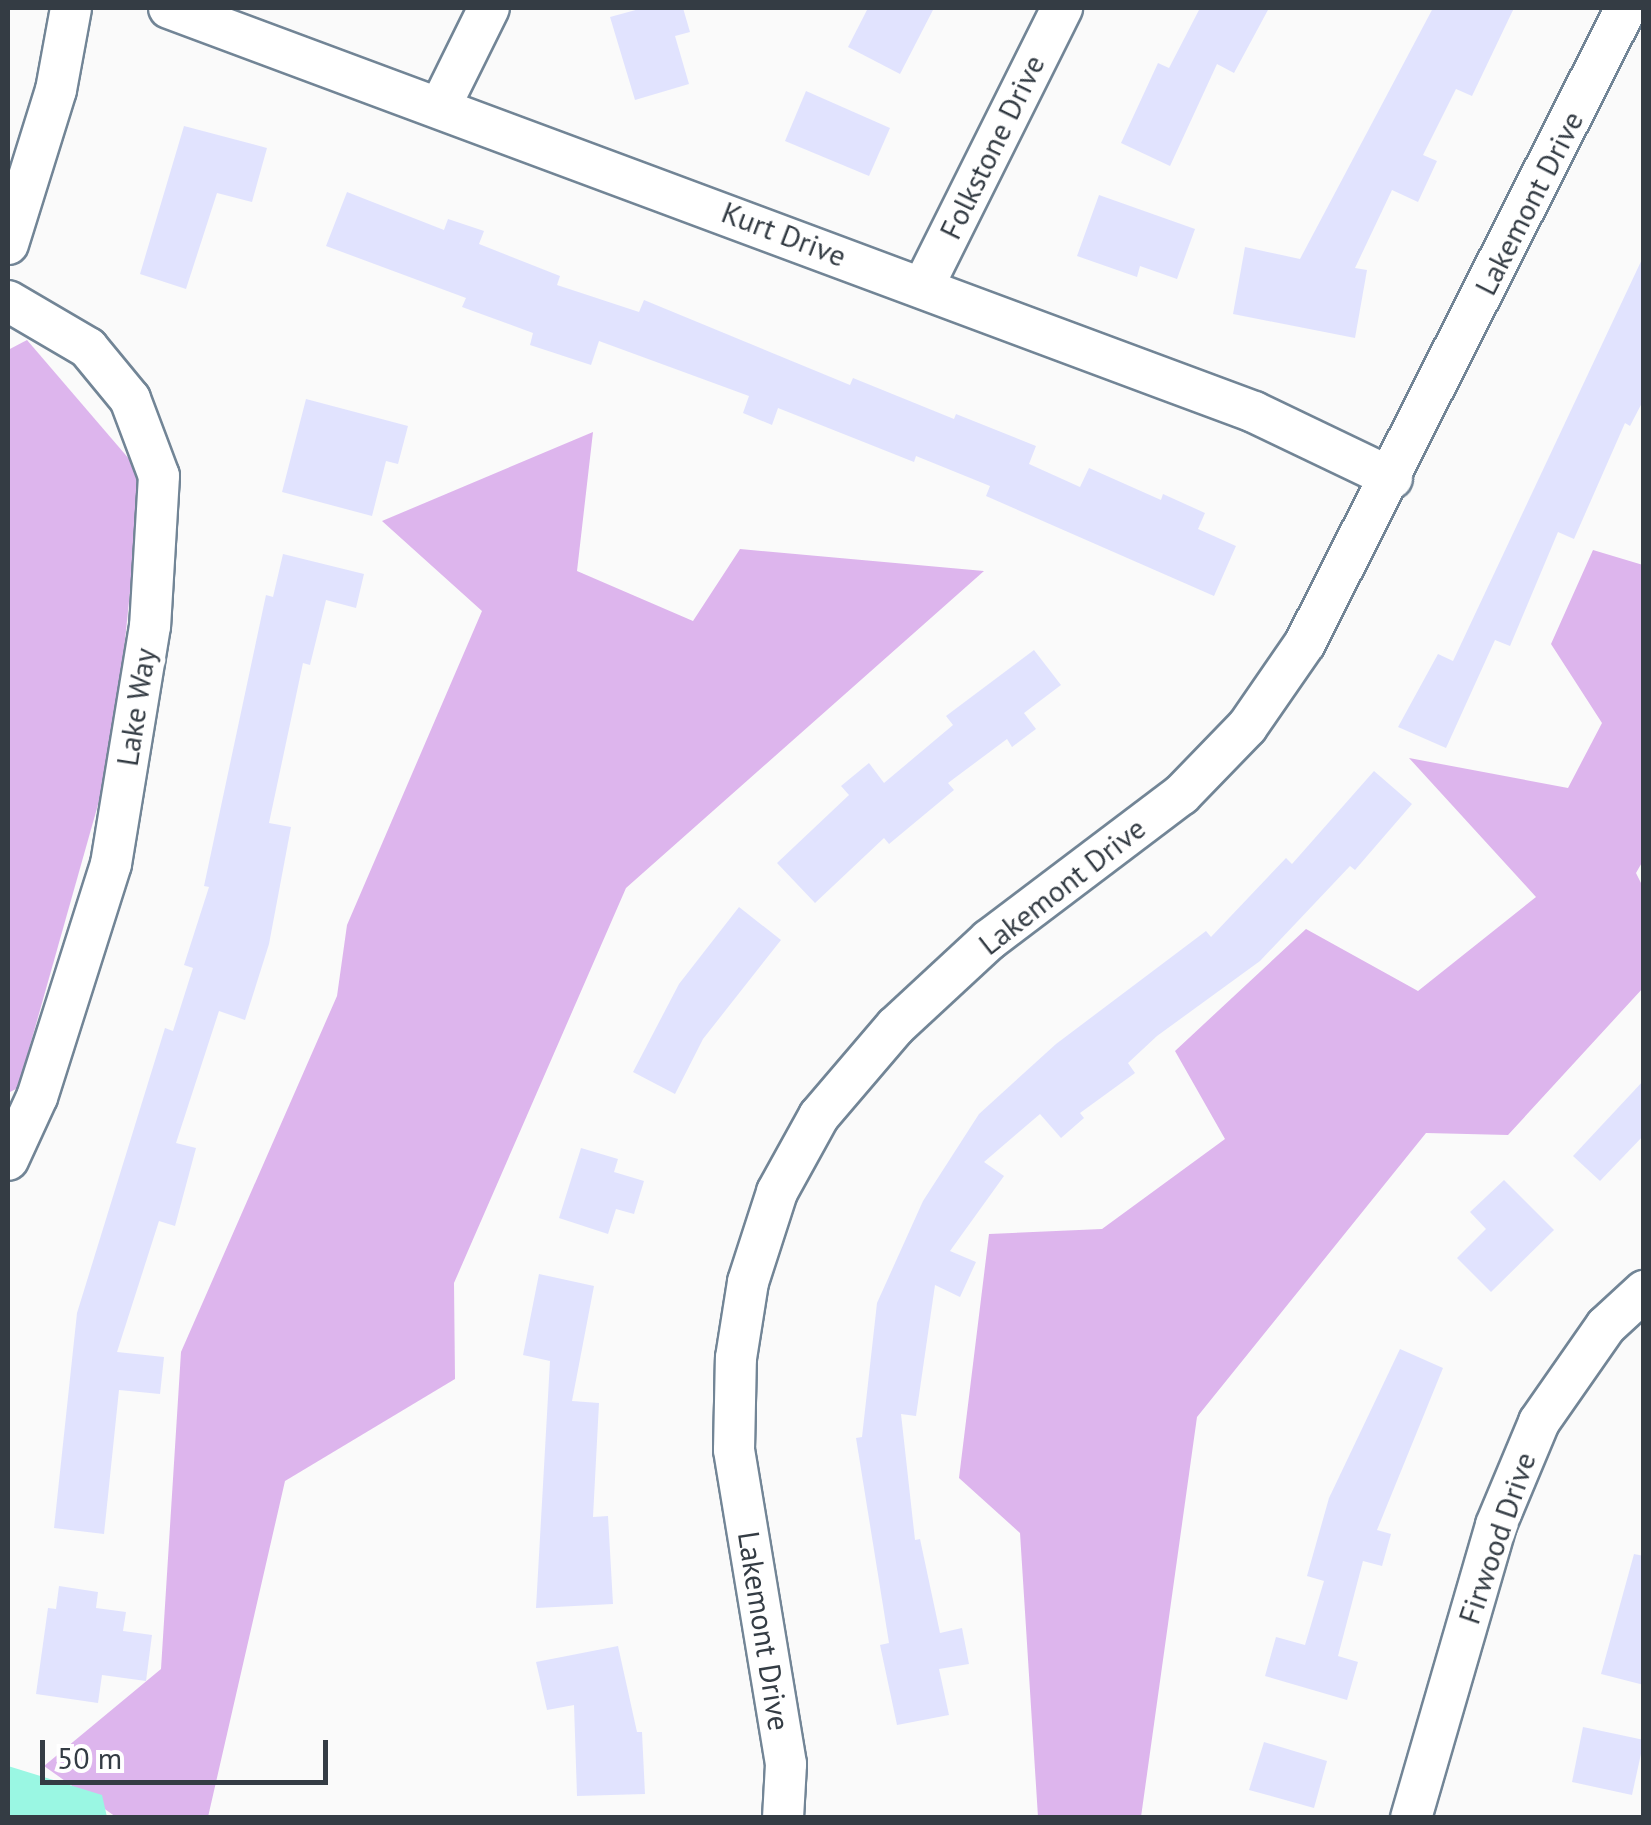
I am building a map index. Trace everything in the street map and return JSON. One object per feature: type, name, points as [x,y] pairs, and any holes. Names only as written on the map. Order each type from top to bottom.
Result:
[{"type":"street","points":[[8,244],[56,90],[71,8]]},
{"type":"street","name":"Kurt Drive","points":[[169,8],[923,286],[1321,439],[1392,478]]},
{"type":"street","points":[[440,105],[490,8]]},
{"type":"street","name":"Folkstone Drive","points":[[923,286],[1062,8]]},
{"type":"street","name":"Lakemont Drive","points":[[783,1818],[786,1764],[734,1450],[736,1358],[748,1282],[778,1192],[819,1116],[896,1026],[989,940],[1181,795],[1247,727],[1305,644],[1626,8]]},
{"type":"street","name":"Lake Way","points":[[8,301],[88,348],[130,399],[159,476],[150,626],[110,864],[36,1097],[8,1160]]},
{"type":"street","name":"Firwood Drive","points":[[1410,1818],[1496,1525],[1539,1422],[1606,1326],[1644,1291]]},
{"type":"shaded area","points":[[27,340],[142,474],[114,748],[18,1088],[8,1093],[8,350]]},
{"type":"shaded area","points":[[593,432],[577,571],[693,621],[740,549],[984,571],[626,888],[454,1283],[455,1379],[285,1481],[208,1817],[116,1817],[44,1766],[161,1669],[181,1352],[337,996],[347,925],[482,611],[382,521]]},
{"type":"shaded area","points":[[1593,550],[1643,565],[1644,859],[1636,873],[1643,887],[1643,988],[1508,1135],[1426,1133],[1197,1417],[1141,1817],[1038,1817],[1020,1533],[959,1478],[989,1234],[1102,1229],[1225,1139],[1175,1051],[1306,929],[1418,991],[1536,897],[1409,758],[1568,788],[1602,723],[1551,644]]},
{"type":"shaded area","points":[[8,1766],[102,1795],[107,1817],[8,1817]]},
{"type":"building","points":[[643,8],[683,8],[690,32],[675,36],[689,84],[635,100],[610,17]]},
{"type":"building","points":[[868,8],[934,8],[900,74],[848,47]]},
{"type":"building","points":[[1200,8],[1269,8],[1234,73],[1217,64],[1170,166],[1121,143],[1158,63],[1169,68]]},
{"type":"building","points":[[1433,8],[1514,8],[1472,96],[1456,89],[1423,155],[1437,161],[1418,202],[1392,190],[1355,268],[1367,270],[1355,338],[1233,314],[1245,247],[1300,259]]},
{"type":"building","points":[[806,91],[890,128],[869,176],[785,141]]},
{"type":"building","points":[[184,126],[267,148],[252,202],[217,193],[186,289],[140,274]]},
{"type":"building","points":[[347,192],[444,230],[448,219],[484,231],[479,244],[560,276],[557,285],[639,312],[644,300],[850,385],[853,378],[954,419],[956,414],[1036,446],[1029,464],[1080,487],[1089,468],[1161,500],[1163,494],[1205,513],[1198,529],[1236,546],[1214,596],[986,496],[990,486],[916,456],[914,462],[778,408],[772,425],[743,413],[749,396],[599,341],[591,365],[530,345],[533,333],[462,307],[466,298],[326,246]]},
{"type":"building","points":[[1099,195],[1195,229],[1177,279],[1140,266],[1137,277],[1077,256]]},
{"type":"building","points":[[1644,255],[1644,399],[1630,426],[1625,423],[1574,539],[1558,532],[1510,646],[1495,640],[1446,748],[1398,727],[1438,654],[1453,661]]},
{"type":"building","points":[[306,399],[408,426],[398,464],[386,461],[372,516],[282,492]]},
{"type":"building","points":[[283,554],[364,574],[356,608],[326,600],[310,665],[303,663],[269,823],[291,827],[269,944],[245,1020],[219,1011],[176,1143],[196,1148],[175,1226],[159,1221],[117,1352],[164,1357],[160,1394],[119,1390],[104,1534],[54,1528],[77,1313],[165,1028],[173,1031],[193,968],[184,965],[209,887],[204,886],[266,595],[273,597]]},
{"type":"building","points":[[1034,650],[1061,685],[1024,713],[1036,729],[1012,747],[1007,739],[948,783],[954,790],[889,844],[884,838],[815,903],[777,863],[849,795],[841,786],[869,763],[884,783],[953,725],[946,716]]},
{"type":"building","points":[[1374,771],[1412,804],[1355,870],[1350,866],[1260,961],[1157,1036],[1128,1063],[1135,1073],[1080,1113],[1084,1118],[1061,1138],[1040,1114],[984,1162],[1004,1176],[950,1251],[976,1262],[960,1297],[935,1285],[916,1416],[901,1414],[915,1540],[920,1539],[940,1633],[962,1628],[969,1664],[939,1669],[949,1715],[897,1725],[880,1645],[889,1643],[856,1438],[862,1437],[877,1303],[923,1201],[979,1114],[1056,1044],[1206,931],[1211,937],[1286,858],[1292,864]]},
{"type":"building","points":[[739,907],[781,940],[703,1039],[675,1094],[633,1072],[679,984]]},
{"type":"building","points":[[1644,1080],[1644,1135],[1600,1181],[1573,1156]]},
{"type":"building","points":[[581,1148],[618,1159],[614,1172],[644,1181],[634,1214],[616,1209],[608,1234],[559,1218]]},
{"type":"building","points":[[1504,1180],[1554,1230],[1491,1292],[1457,1258],[1486,1229],[1470,1212]]},
{"type":"building","points":[[539,1274],[594,1286],[572,1401],[599,1403],[593,1517],[608,1516],[613,1604],[536,1608],[550,1361],[523,1355]]},
{"type":"building","points":[[1400,1349],[1443,1368],[1377,1530],[1391,1534],[1382,1566],[1363,1561],[1338,1656],[1358,1662],[1347,1700],[1265,1676],[1276,1637],[1305,1645],[1324,1581],[1307,1576],[1329,1498]]},
{"type":"building","points":[[1634,1554],[1644,1556],[1644,1685],[1601,1674]]},
{"type":"building","points":[[59,1586],[98,1592],[96,1608],[126,1612],[123,1631],[152,1635],[146,1681],[102,1675],[98,1703],[36,1694],[48,1608],[56,1609]]},
{"type":"building","points":[[618,1646],[637,1732],[642,1732],[645,1794],[577,1796],[574,1705],[547,1710],[536,1662]]},
{"type":"building","points":[[1583,1727],[1644,1740],[1632,1795],[1572,1782]]},
{"type":"building","points":[[1264,1742],[1327,1761],[1314,1808],[1249,1790]]}]
